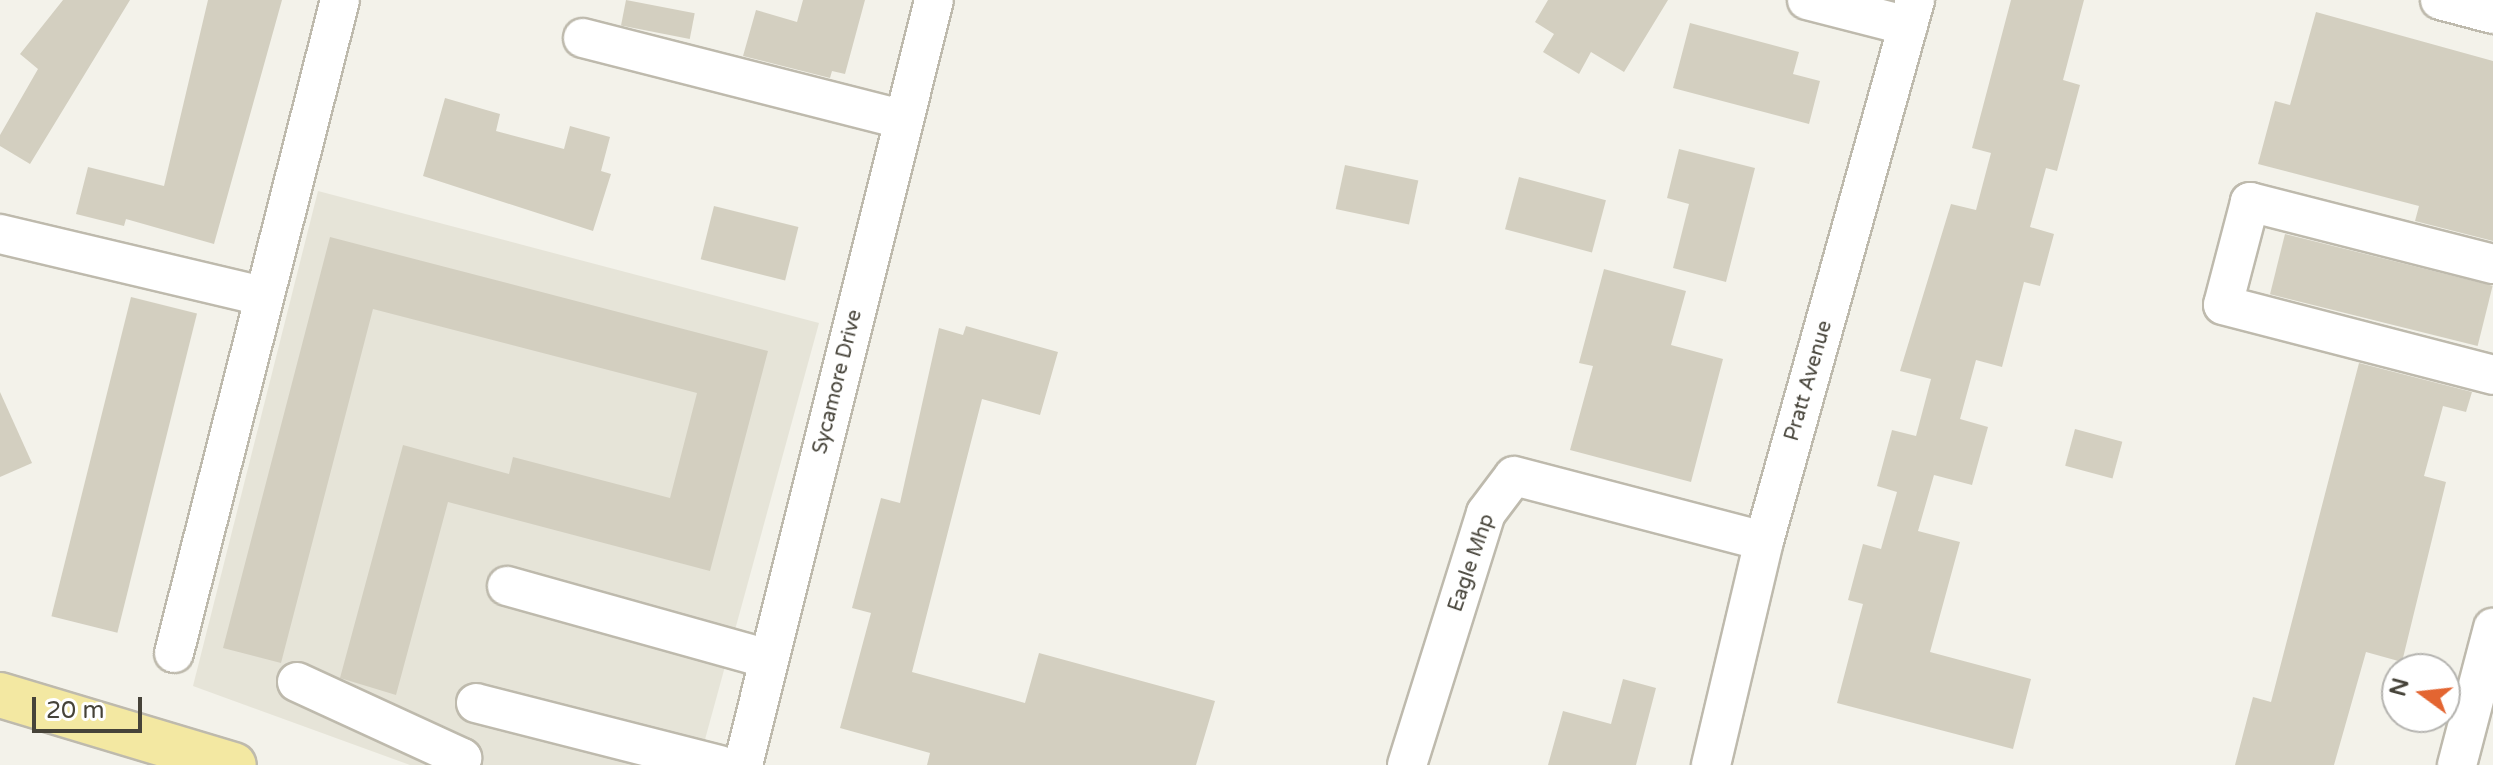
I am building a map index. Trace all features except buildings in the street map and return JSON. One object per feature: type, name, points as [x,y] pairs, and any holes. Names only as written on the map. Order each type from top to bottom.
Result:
[{"type":"main road","points":[[0,695],[234,765]]},
{"type":"street","points":[[174,653],[262,296],[340,0]]},
{"type":"street","name":"Sycamore Drive","points":[[743,765],[934,0]]},
{"type":"street","points":[[1807,0],[1912,13]]},
{"type":"street","points":[[2440,0],[2493,14]]},
{"type":"street","name":"Pratt Avenue","points":[[1711,765],[1764,541],[1912,13]]},
{"type":"street","points":[[583,38],[904,120]]},
{"type":"street","points":[[2493,264],[2250,202],[2223,305],[2493,375]]},
{"type":"street","points":[[0,234],[262,296]]},
{"type":"street","name":"Eagle Mhp","points":[[1407,765],[1486,513],[1514,476],[1764,541]]},
{"type":"street","points":[[507,586],[769,659]]},
{"type":"street","points":[[2457,765],[2493,628]]},
{"type":"street","points":[[297,682],[461,762]]},
{"type":"street","points":[[476,703],[720,765]]},
{"type":"shaded area","points":[[318,191],[819,323],[698,765],[410,765],[193,686]]}]
